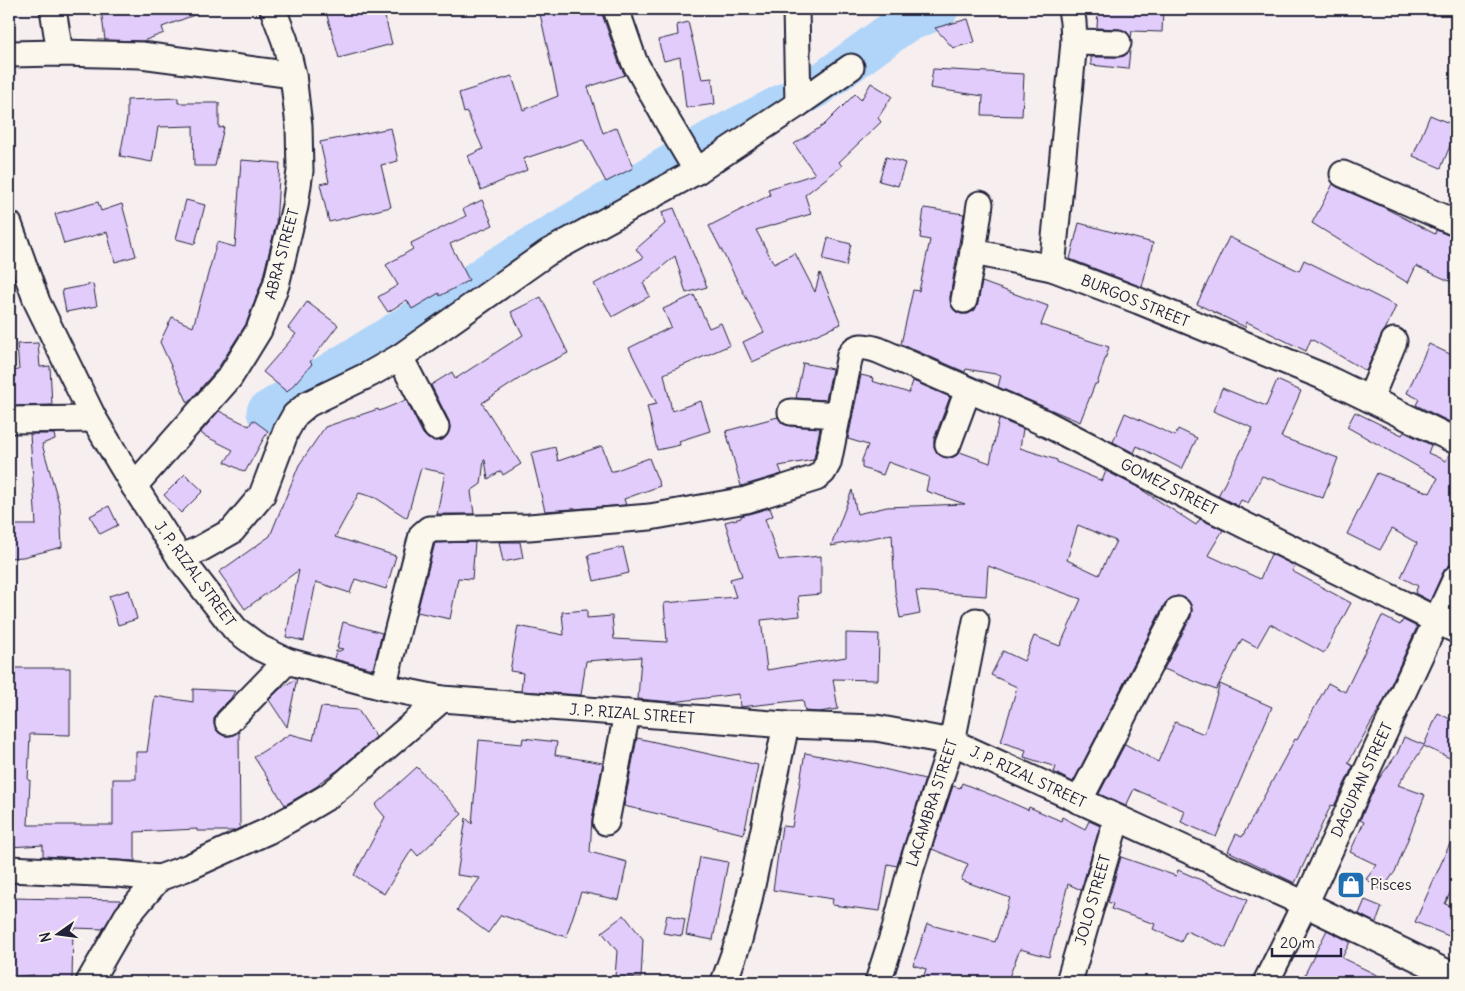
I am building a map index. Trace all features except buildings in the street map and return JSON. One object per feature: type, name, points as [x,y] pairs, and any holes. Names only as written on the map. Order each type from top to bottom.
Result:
[{"type":"street","points":[[53,9],[60,53]]},
{"type":"street","name":"ABRA STREET","points":[[134,486],[230,377],[259,330],[276,285],[295,206],[300,171],[300,126],[293,75],[285,41],[273,9]]},
{"type":"street","points":[[616,9],[634,61],[694,166]]},
{"type":"street","points":[[796,9],[798,104]]},
{"type":"street","points":[[1052,268],[1074,42],[1074,22],[1071,9]]},
{"type":"street","points":[[1074,42],[1118,43]]},
{"type":"street","points":[[9,54],[141,55],[293,75]]},
{"type":"street","points":[[180,558],[232,531],[262,495],[286,431],[295,416],[308,404],[400,357],[547,253],[798,104],[851,67]]},
{"type":"street","points":[[1343,174],[1456,223]]},
{"type":"street","points":[[964,300],[980,204]]},
{"type":"street","name":"J. P. RIZAL STREET","points":[[9,224],[37,302],[94,419],[180,558],[235,630],[260,648],[287,661],[383,687],[442,700],[786,725],[876,728],[952,742],[1305,904],[1456,977]]},
{"type":"street","name":"BURGOS STREET","points":[[973,252],[1052,268],[1139,301],[1322,376],[1456,441]]},
{"type":"street","points":[[1370,399],[1394,341]]},
{"type":"street","name":"GOMEZ STREET","points":[[838,415],[850,355],[854,349],[862,346],[878,350],[1045,424],[1446,625]]},
{"type":"street","points":[[400,357],[436,427]]},
{"type":"street","points":[[948,444],[968,390]]},
{"type":"street","points":[[383,687],[422,535],[429,529],[529,527],[650,517],[746,500],[816,478],[823,472],[828,463],[838,415],[791,412]]},
{"type":"street","points":[[9,420],[94,419]]},
{"type":"street","name":"DAGUPAN STREET","points":[[1266,982],[1446,625],[1456,578]]},
{"type":"street","points":[[1079,801],[1178,610]]},
{"type":"street","name":"LACAMBRA STREET","points":[[878,982],[895,929],[911,868],[952,742],[976,621]]},
{"type":"street","points":[[228,722],[287,661]]},
{"type":"street","points":[[9,868],[159,878],[189,867],[235,847],[327,797],[442,700]]},
{"type":"street","points":[[606,822],[627,713]]},
{"type":"street","points":[[724,982],[739,940],[786,725]]},
{"type":"street","name":"JOLO STREET","points":[[1069,982],[1117,818]]},
{"type":"street","points":[[88,982],[127,916],[159,878]]},
{"type":"waterway","points":[[267,412],[450,300],[494,270],[713,140],[815,88],[904,23],[938,9]]},
{"type":"place","name":"Pisces","points":[[1351,885]]}]
